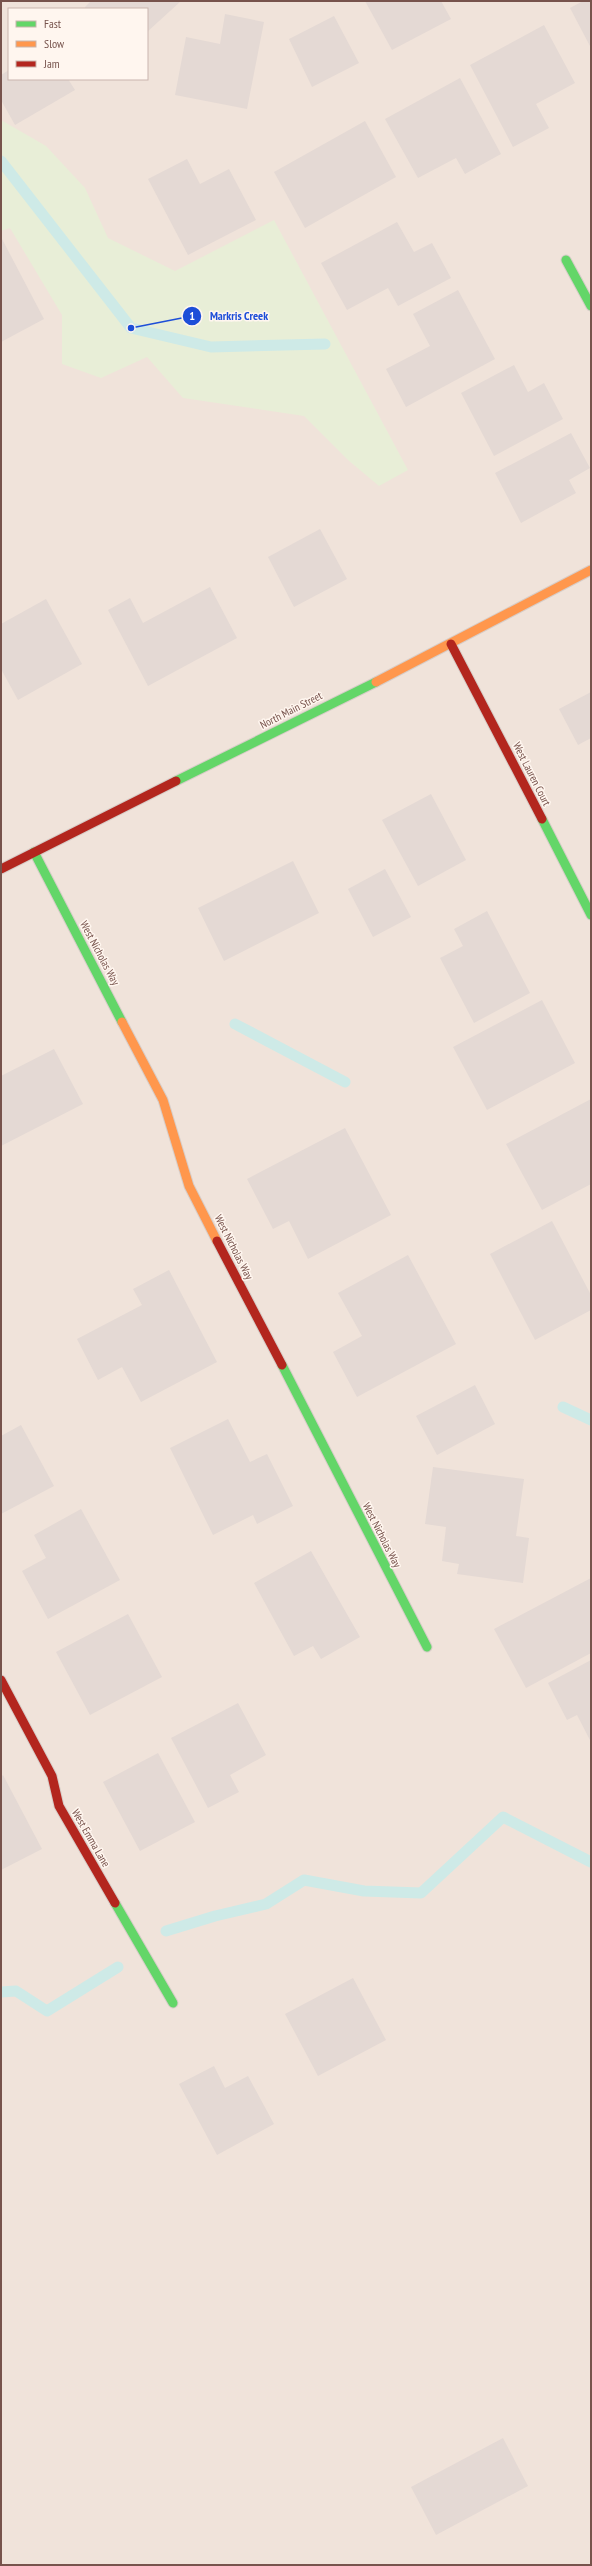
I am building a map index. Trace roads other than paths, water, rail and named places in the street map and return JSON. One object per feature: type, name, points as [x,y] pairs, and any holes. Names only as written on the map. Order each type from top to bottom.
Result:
[{"type":"street","points":[[566,260],[591,306]]},
{"type":"street","name":"North Main Street","points":[[1,869],[451,644],[591,570]]},
{"type":"street","name":"West Lauren Court","points":[[451,644],[591,916]]},
{"type":"street","name":"West Nicholas Way","points":[[34,852],[164,1100],[172,1124],[180,1162],[189,1186],[427,1647]]},
{"type":"street","name":"West Emma Lane","points":[[1,1680],[52,1776],[59,1806],[173,2003]]},
{"type":"waterway","points":[[1,161],[131,328],[211,347],[325,344]]},
{"type":"waterway","points":[[235,1024],[345,1082]]},
{"type":"waterway","points":[[563,1407],[591,1420]]},
{"type":"waterway","points":[[166,1931],[215,1916],[266,1904],[304,1880],[364,1891],[421,1893],[503,1817],[591,1862]]},
{"type":"waterway","points":[[1,1992],[16,1991],[47,2011],[118,1967]]},
{"type":"place","name":"Markris Creek","points":[[131,328]]}]
